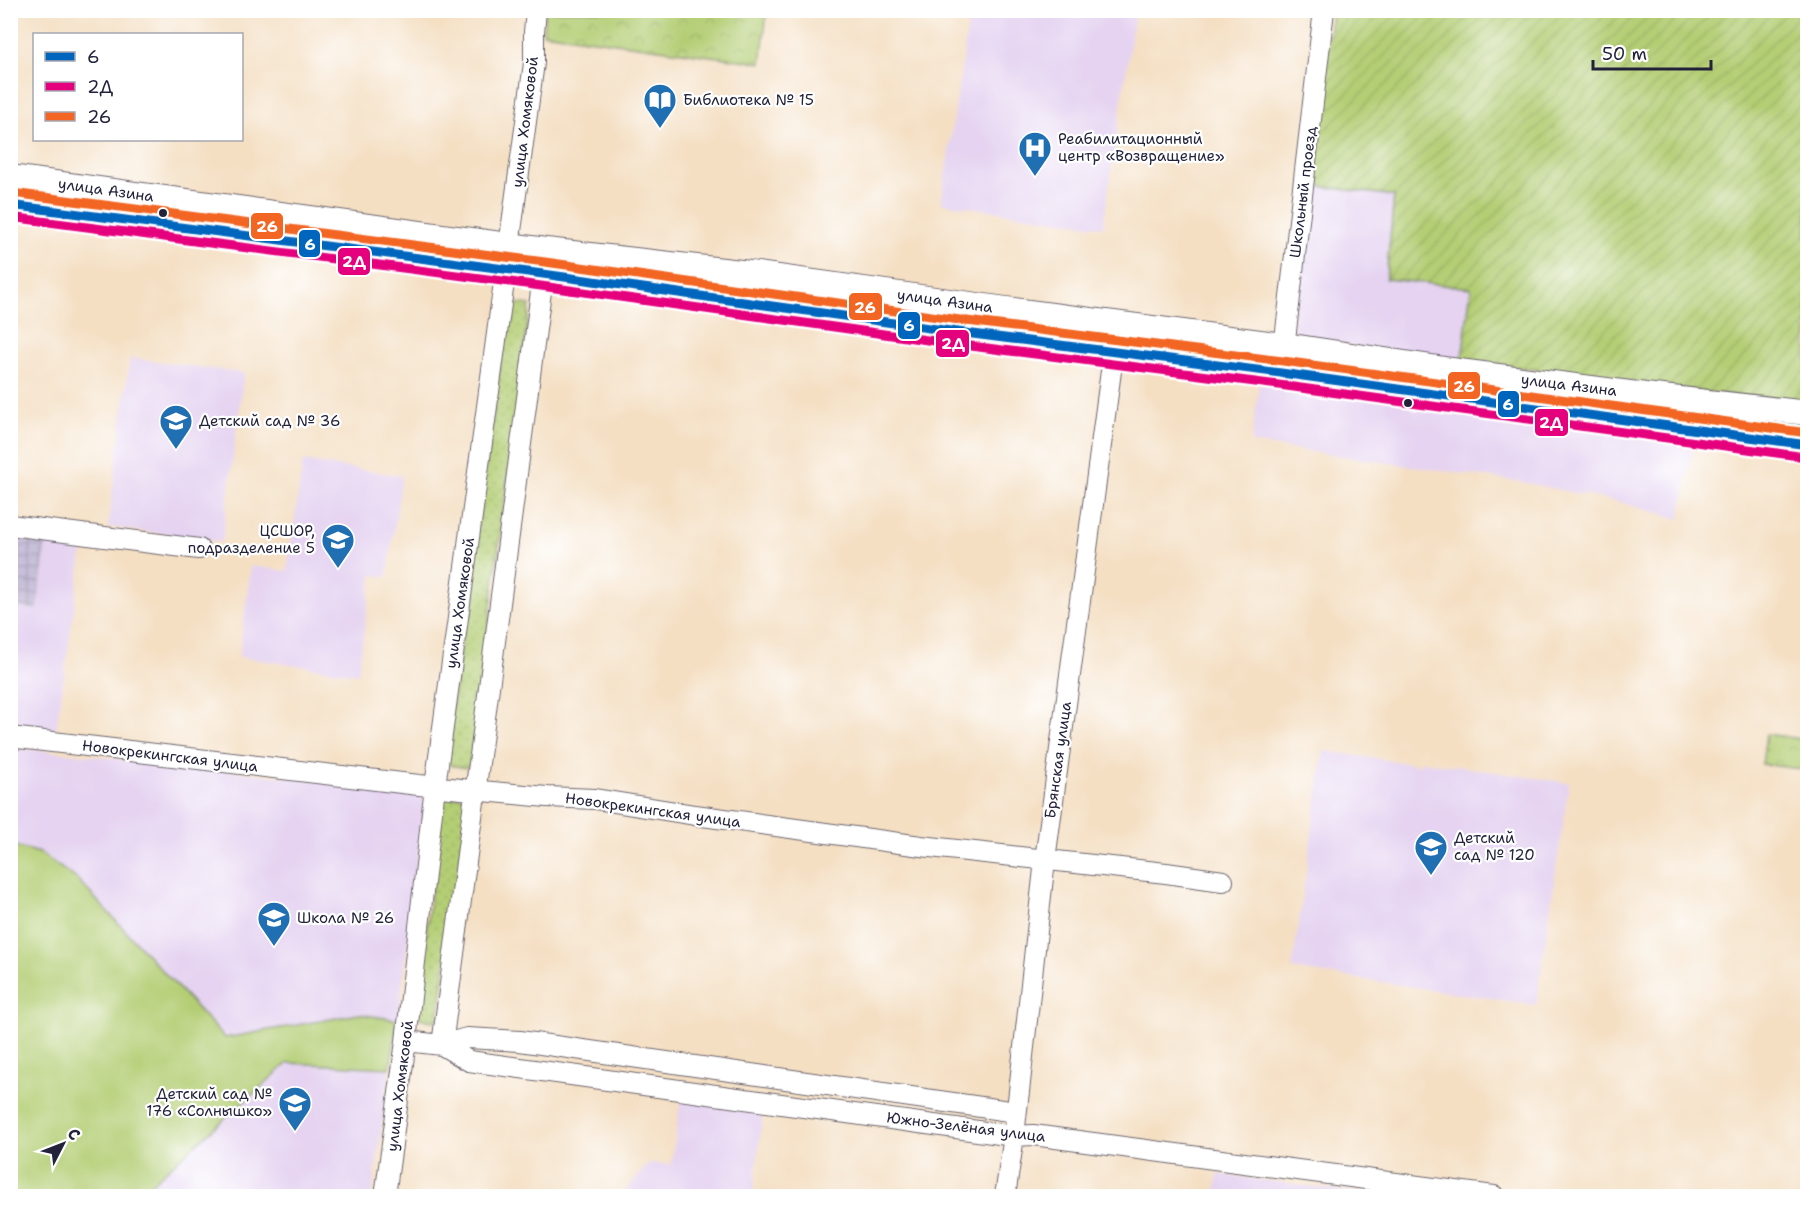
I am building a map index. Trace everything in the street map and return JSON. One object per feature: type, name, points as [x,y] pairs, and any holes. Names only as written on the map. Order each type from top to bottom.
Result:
[{"type":"main road","name":"улица Азина","points":[[10,177],[546,250],[750,273],[1445,369],[1808,413]]},
{"type":"main road","name":"улица Азина","points":[[10,205],[543,274],[1808,445]]},
{"type":"street","name":"улица Хомяковой","points":[[385,1197],[407,1034],[435,786],[534,63],[537,10]]},
{"type":"street","name":"Школьный проезд","points":[[1281,373],[1324,10]]},
{"type":"street","points":[[442,1045],[546,250]]},
{"type":"street","name":"Брянская улица","points":[[1005,1197],[1045,860],[1116,323]]},
{"type":"street","points":[[10,525],[199,549]]},
{"type":"street","name":"Новокрекингская улица","points":[[10,737],[435,786],[547,797],[595,799],[854,837],[1223,881]]},
{"type":"street","name":"Южно-Зелёная улица","points":[[407,1034],[442,1045],[469,1061],[1014,1136],[1033,1135],[1494,1197]]},
{"type":"street","name":"Южно-Зелёная улица","points":[[442,1045],[467,1038],[520,1041],[1016,1112]]},
{"type":"shaded area","points":[[970,11],[1135,11],[1103,227],[941,203]]},
{"type":"shaded area","points":[[1310,185],[1395,196],[1386,278],[1471,288],[1462,360],[1304,340],[1296,334],[1292,326]]},
{"type":"shaded area","name":"Детский сад № 36","points":[[130,358],[244,373],[222,542],[108,527]]},
{"type":"shaded area","points":[[1260,378],[1694,441],[1680,519],[1619,502],[1521,482],[1251,443]]},
{"type":"shaded area","name":"ЦСШОР, подразделение 5","points":[[303,461],[402,476],[387,577],[372,575],[358,674],[239,657],[251,566],[287,571]]},
{"type":"shaded area","points":[[10,535],[47,540],[37,610],[11,606]]},
{"type":"shaded area","points":[[47,540],[83,548],[55,737],[11,731],[11,606],[37,610]]},
{"type":"shaded area","name":"Школа № 26","points":[[11,747],[414,791],[425,802],[398,1020],[359,1014],[225,1038],[78,880],[40,853],[11,845]]},
{"type":"shaded area","name":"Детский сад № 120","points":[[1324,751],[1420,765],[1421,761],[1569,783],[1536,1005],[1292,969]]},
{"type":"shaded area","name":"Детский сад № 176 «Солнышко»","points":[[288,1063],[390,1068],[372,1196],[137,1196]]},
{"type":"shaded area","points":[[681,1098],[763,1111],[753,1196],[621,1196],[649,1163],[671,1165]]},
{"type":"shaded area","points":[[1218,1174],[1376,1195],[1376,1196],[1215,1196]]},
{"type":"green space","points":[[545,11],[767,11],[761,63],[543,33]]},
{"type":"green space","points":[[1332,11],[1807,11],[1807,405],[1462,360],[1471,288],[1386,279],[1394,196],[1310,185]]},
{"type":"green space","points":[[512,303],[530,305],[471,762],[467,768],[449,765],[445,758],[508,309]]},
{"type":"green space","points":[[1766,734],[1807,740],[1807,770],[1762,764]]},
{"type":"green space","points":[[446,796],[464,797],[469,805],[438,1018],[432,1021],[420,1018],[417,1014],[441,801]]},
{"type":"green space","points":[[11,845],[40,853],[78,880],[225,1038],[359,1014],[398,1020],[390,1068],[288,1063],[137,1196],[11,1196]]},
{"type":"transit line","name":"26","points":[[12,193],[545,262],[967,321],[1283,361],[1808,433]]},
{"type":"transit line","name":"6","points":[[10,205],[543,274],[965,333],[1281,373],[1808,445]]},
{"type":"transit line","name":"2Д","points":[[10,217],[541,286],[963,345],[1279,385],[1806,457]]},
{"type":"place","name":"Библиотека № 15","points":[[660,129]]},
{"type":"place","name":"Реабилитационный центр «Возвращение»","points":[[1035,177]]},
{"type":"place","name":"Детский сад № 36","points":[[176,450]]},
{"type":"place","name":"ЦСШОР, подразделение 5","points":[[338,569]]},
{"type":"place","name":"Детский сад № 120","points":[[1431,876]]},
{"type":"place","name":"Школа № 26","points":[[274,947]]},
{"type":"place","name":"Детский сад № 176 «Солнышко»","points":[[295,1132]]}]
